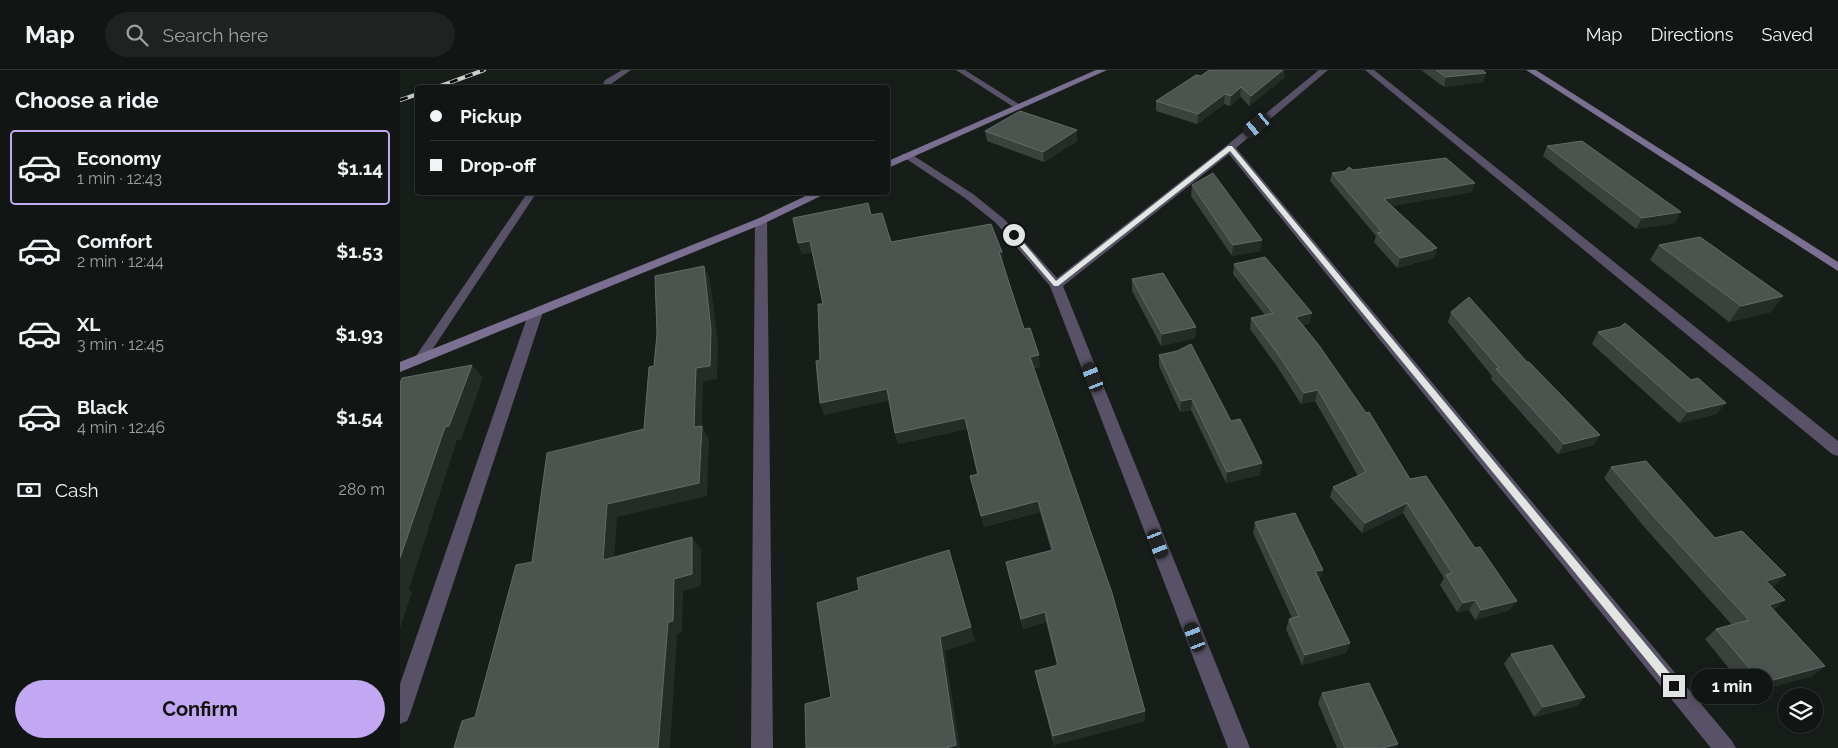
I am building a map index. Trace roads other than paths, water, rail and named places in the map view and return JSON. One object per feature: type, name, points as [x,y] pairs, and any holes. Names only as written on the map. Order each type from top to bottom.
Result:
[{"type":"street","points":[[890,163],[1103,70]]},
{"type":"street","points":[[1056,285],[1230,148],[1324,70]]},
{"type":"street","points":[[1369,70],[1838,450]]},
{"type":"street","points":[[1530,70],[1838,266]]},
{"type":"street","points":[[1230,148],[1725,748]]},
{"type":"street","points":[[907,156],[970,196],[1000,221],[1056,285],[1239,748]]},
{"type":"street","points":[[400,367],[761,221],[817,195]]},
{"type":"street","points":[[761,221],[762,748]]},
{"type":"street","points":[[400,714],[536,312]]},
{"type":"lane","points":[[606,85],[627,70]]},
{"type":"lane","points":[[960,70],[1018,106]]},
{"type":"lane","points":[[420,358],[531,195]]},
{"type":"railway","points":[[443,85],[484,70]]},
{"type":"railway","points":[[400,100],[415,95]]}]
